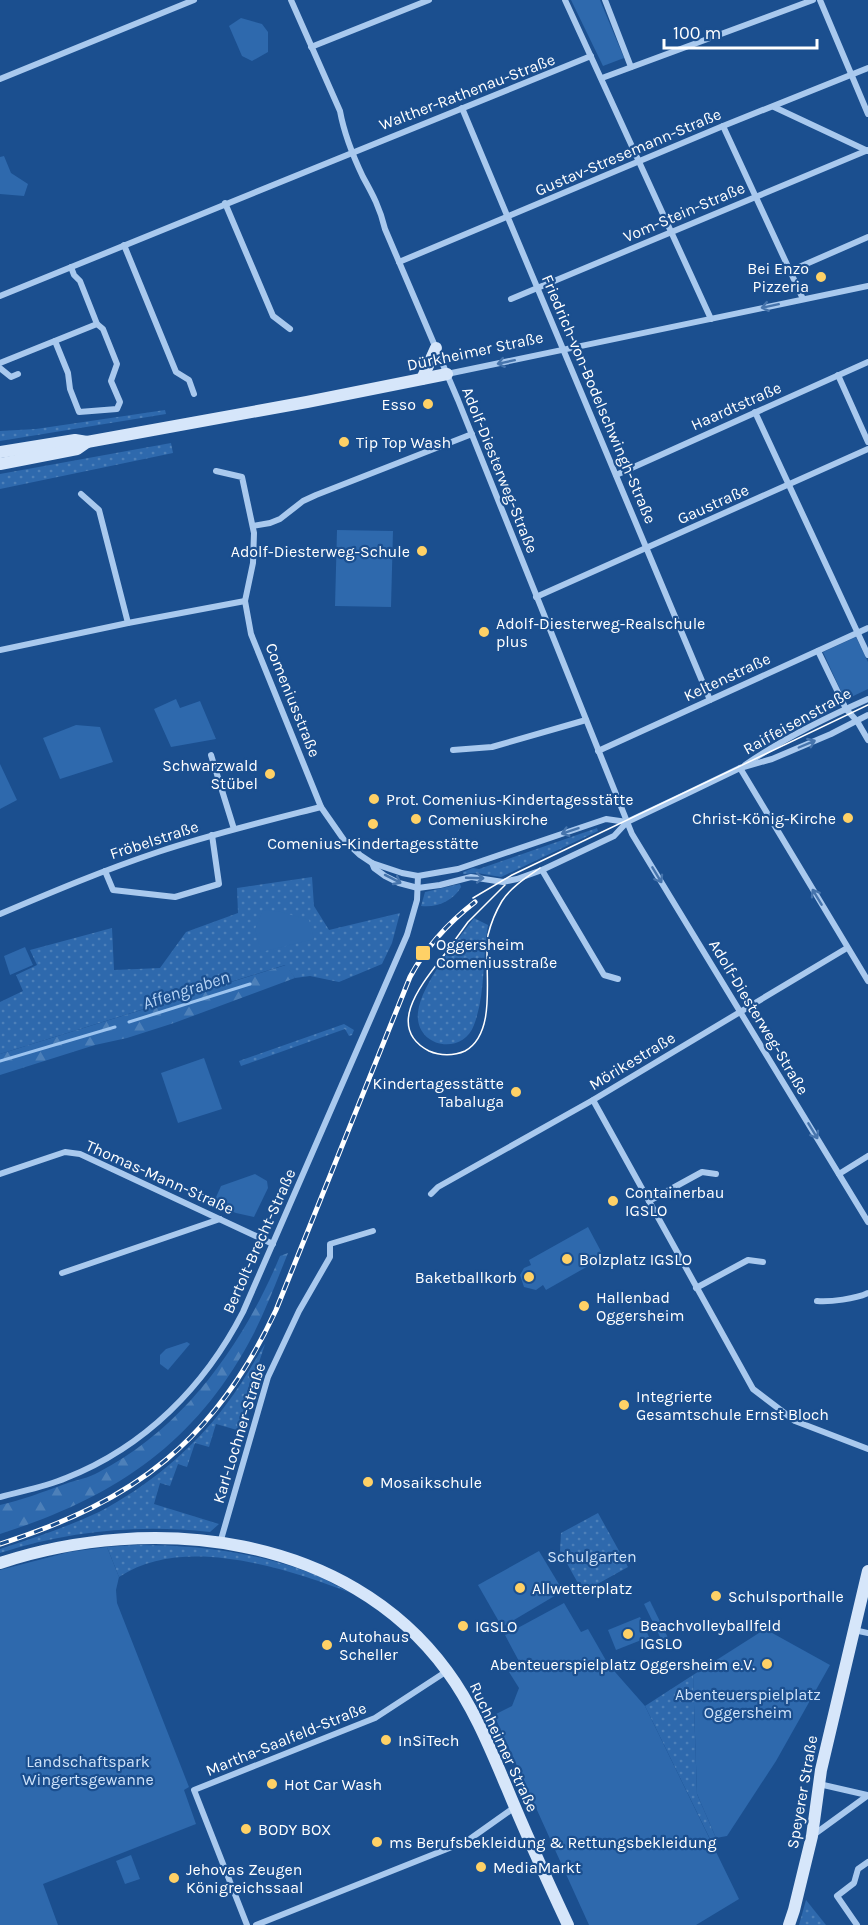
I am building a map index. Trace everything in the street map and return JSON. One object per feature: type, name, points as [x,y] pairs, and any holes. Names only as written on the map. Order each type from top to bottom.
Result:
[{"type":"street","points":[[0,79],[194,0]]},
{"type":"street","name":"Adolf-Diesterweg-Straße","points":[[291,0],[339,111],[352,151],[378,206],[385,229],[472,434],[627,822],[868,1222]]},
{"type":"street","points":[[310,47],[429,0]]},
{"type":"street","points":[[565,0],[711,319]]},
{"type":"street","points":[[605,0],[631,67]]},
{"type":"street","points":[[602,78],[813,0]]},
{"type":"street","points":[[820,0],[868,114]]},
{"type":"street","name":"Walther-Rathenau-Straße","points":[[0,296],[352,151],[591,56]]},
{"type":"street","name":"Gustav-Stresemann-Straße","points":[[399,262],[638,161],[868,68]]},
{"type":"street","points":[[774,107],[868,151]]},
{"type":"street","name":"Friedrich-von-Bodelschwingh-Straße","points":[[462,108],[710,700]]},
{"type":"street","points":[[723,126],[803,299]]},
{"type":"street","name":"Vom-Stein-Straße","points":[[511,299],[868,151]]},
{"type":"street","points":[[225,203],[273,316],[290,329]]},
{"type":"street","points":[[790,272],[868,237]]},
{"type":"street","points":[[124,245],[176,372],[189,380],[194,394]]},
{"type":"street","points":[[71,267],[75,283]]},
{"type":"street","points":[[55,341],[68,373],[70,389],[79,412],[117,409],[120,402],[111,381],[117,364],[103,329],[97,324],[80,281],[74,275]]},
{"type":"street","name":"Dürkheimer Straße","points":[[0,452],[75,440],[87,442],[193,423],[447,374],[868,286]]},
{"type":"street","points":[[0,363],[97,324]]},
{"type":"street","points":[[422,379],[436,348]]},
{"type":"street","name":"Haardtstraße","points":[[616,475],[868,362]]},
{"type":"street","points":[[0,368],[11,377],[18,374]]},
{"type":"street","points":[[838,375],[868,442]]},
{"type":"street","points":[[755,412],[868,655]]},
{"type":"street","points":[[253,525],[270,524],[303,501],[316,495],[472,434]]},
{"type":"street","name":"Dürkheimer Straße","points":[[0,464],[77,449],[87,442]]},
{"type":"street","name":"Gaustraße","points":[[536,597],[868,449]]},
{"type":"street","name":"Comeniusstraße","points":[[216,471],[242,477],[253,525],[254,557],[245,601],[251,634],[321,807],[344,840],[360,855],[372,863],[418,876],[458,868],[606,819],[627,822]]},
{"type":"street","points":[[81,495],[99,510],[128,623]]},
{"type":"street","points":[[0,650],[245,601]]},
{"type":"street","name":"Keltenstraße","points":[[598,751],[868,628]]},
{"type":"street","points":[[818,651],[846,709],[857,721],[868,740]]},
{"type":"street","name":"Raiffeisenstraße","points":[[418,888],[471,877],[507,882],[542,870],[614,836],[627,822],[740,768],[767,749],[868,699]]},
{"type":"street","name":"Raiffeisenstraße","points":[[740,768],[831,734],[868,715]]},
{"type":"street","points":[[453,750],[492,747],[586,720]]},
{"type":"street","points":[[211,755],[234,829]]},
{"type":"street","points":[[740,768],[846,948],[865,969],[868,981]]},
{"type":"street","name":"Fröbelstraße","points":[[0,914],[105,871],[212,835],[321,807]]},
{"type":"street","name":"Fröbelstraße","points":[[105,871],[114,890],[175,897],[219,884],[212,835]]},
{"type":"street","name":"Comeniusstraße","points":[[372,863],[374,868],[385,876],[418,888]]},
{"type":"street","points":[[542,870],[603,975],[618,979]]},
{"type":"street","name":"Bertolt-Brecht-Straße","points":[[0,1497],[66,1478],[107,1459],[142,1436],[168,1414],[214,1362],[232,1333],[273,1244],[407,935],[418,888],[418,876]]},
{"type":"street","name":"Mörikestraße","points":[[431,1194],[438,1187],[593,1100],[846,948]]},
{"type":"street","points":[[593,1100],[753,1389],[795,1421],[868,1449]]},
{"type":"street","name":"Thomas-Mann-Straße","points":[[0,1174],[65,1152],[80,1154],[273,1244]]},
{"type":"street","points":[[839,1174],[868,1156]]},
{"type":"street","points":[[649,1201],[702,1172],[716,1174]]},
{"type":"street","points":[[62,1274],[220,1219]]},
{"type":"street","name":"Karl-Lochner-Straße","points":[[220,1543],[268,1377],[298,1311],[330,1257],[330,1244],[373,1231]]},
{"type":"street","points":[[696,1288],[748,1260],[763,1262]]},
{"type":"street","points":[[817,1301],[832,1303],[838,1299],[868,1293]]},
{"type":"street","name":"Ruchheimer Straße","points":[[0,1563],[59,1547],[98,1540],[166,1538],[220,1543],[275,1555],[322,1570],[353,1586],[398,1618],[419,1637],[447,1671],[474,1716],[568,1925]]},
{"type":"street","name":"Speyerer Straße","points":[[789,1925],[812,1836],[818,1784],[854,1629],[864,1605],[868,1571]]},
{"type":"street","points":[[854,1629],[868,1633]]},
{"type":"street","name":"Martha-Saalfeld-Straße","points":[[247,1925],[194,1790],[375,1718],[447,1671]]},
{"type":"street","points":[[818,1784],[868,1796]]},
{"type":"street","points":[[812,1836],[868,1796]]},
{"type":"street","points":[[256,1925],[467,1841],[515,1807]]},
{"type":"street","points":[[854,1923],[837,1896],[854,1883],[858,1869],[868,1862]]},
{"type":"green space","points":[[571,0],[600,0],[624,58],[603,66]]},
{"type":"green space","points":[[241,18],[262,24],[268,32],[268,52],[252,61],[242,56],[229,26]]},
{"type":"green space","points":[[4,156],[11,173],[28,184],[24,196],[0,194],[0,157]]},
{"type":"green space","points":[[165,410],[166,414],[0,441],[0,431],[36,429]]},
{"type":"green space","points":[[171,443],[173,453],[0,489],[0,474]]},
{"type":"green space","points":[[337,530],[393,531],[391,607],[335,606]]},
{"type":"green space","points":[[856,637],[868,662],[868,689],[845,700],[823,652]]},
{"type":"green space","points":[[176,699],[180,708],[200,701],[216,739],[171,747],[154,709]]},
{"type":"green space","points":[[76,725],[100,727],[113,762],[60,779],[43,738]]},
{"type":"green space","points":[[0,764],[17,800],[0,809]]},
{"type":"green space","points":[[597,828],[598,831],[501,877],[477,873],[463,874],[473,868],[479,869]]},
{"type":"green space","points":[[312,877],[314,906],[329,930],[400,913],[392,943],[382,964],[339,982],[310,976],[295,978],[285,965],[0,1054],[0,1002],[23,991],[16,975],[37,965],[30,950],[112,928],[114,970],[160,968],[186,932],[238,913],[237,888]]},
{"type":"green space","points":[[460,884],[458,892],[444,903],[421,906],[425,892]]},
{"type":"green space","points":[[263,910],[281,912],[309,920],[314,939],[261,952],[255,929]]},
{"type":"green space","points":[[474,918],[488,925],[478,1013],[468,1035],[460,1041],[440,1044],[423,1033],[419,1024],[418,1012],[426,988],[433,976]]},
{"type":"green space","points":[[25,947],[33,965],[10,975],[4,956]]},
{"type":"green space","points":[[286,965],[295,978],[174,1023],[0,1075],[0,1054]]},
{"type":"green space","points":[[344,1024],[354,1030],[352,1035],[349,1036],[345,1029],[241,1066],[239,1061]]},
{"type":"green space","points":[[204,1058],[222,1109],[178,1123],[161,1073]]},
{"type":"green space","points":[[255,1174],[267,1181],[268,1188],[254,1217],[213,1204],[221,1186]]},
{"type":"green space","name":"Bolzplatz IGSLO","points":[[588,1227],[604,1257],[546,1290],[543,1285],[536,1290],[524,1287],[520,1275],[524,1268],[531,1265],[529,1260]]},
{"type":"green space","points":[[288,1253],[259,1323],[231,1372],[207,1406],[179,1435],[149,1461],[116,1483],[81,1502],[0,1534],[0,1505],[95,1474],[130,1454],[184,1407],[229,1351],[248,1320],[280,1256]]},
{"type":"green space","points":[[187,1342],[190,1344],[168,1370],[160,1364],[160,1355],[166,1349]]},
{"type":"green space","points":[[265,1344],[237,1430],[216,1424],[209,1447],[195,1443],[187,1467],[178,1464],[170,1486],[160,1483],[154,1504],[219,1524],[210,1532],[156,1529],[104,1531],[52,1539],[0,1553],[0,1549],[99,1512],[152,1479],[184,1452],[212,1422],[236,1391]]},
{"type":"green space","name":"Schulgarten","points":[[598,1513],[628,1567],[583,1592],[560,1551],[561,1533]]},
{"type":"green space","points":[[137,1545],[222,1550],[264,1558],[311,1573],[351,1593],[266,1566],[203,1557],[173,1558],[145,1564],[119,1577],[107,1547]]},
{"type":"green space","name":"Landschaftspark Wingertsgewanne","points":[[107,1547],[119,1577],[116,1590],[117,1603],[189,1787],[184,1790],[196,1824],[43,1884],[58,1925],[0,1925],[0,1570],[69,1552]]},
{"type":"green space","name":"Allwetterplatz","points":[[539,1551],[563,1591],[502,1627],[478,1585]]},
{"type":"green space","points":[[650,1601],[669,1640],[663,1643],[644,1604]]},
{"type":"green space","points":[[564,1603],[581,1632],[588,1629],[608,1664],[645,1706],[739,1899],[696,1925],[589,1925],[494,1715],[512,1706],[519,1688],[509,1672],[521,1665],[505,1635]]},
{"type":"green space","name":"Beachvolleyballfeld IGSLO","points":[[640,1617],[649,1637],[616,1650],[608,1630]]},
{"type":"green space","name":"Abenteuerspielplatz Oggersheim","points":[[765,1629],[830,1665],[776,1761],[727,1836],[716,1838],[697,1794],[693,1675]]},
{"type":"green space","points":[[693,1675],[697,1794],[716,1838],[710,1839],[645,1706]]},
{"type":"green space","points":[[131,1855],[140,1879],[125,1884],[116,1861]]},
{"type":"green space","points":[[806,1900],[826,1925],[799,1925]]},
{"type":"waterway","name":"Affengraben","points":[[129,1022],[250,984]]},
{"type":"waterway","name":"Affengraben","points":[[0,1061],[115,1027]]},
{"type":"tram line","points":[[473,898],[512,875],[868,705]]},
{"type":"tram line","points":[[444,955],[427,977],[412,1003],[409,1029],[416,1041],[429,1051],[452,1055],[465,1051],[476,1042],[482,1030],[486,1015],[488,935],[496,913],[510,891],[540,868]]},
{"type":"tram line","points":[[439,962],[468,922],[505,885]]},
{"type":"railway","points":[[0,1544],[92,1508],[131,1486],[166,1460],[197,1430],[226,1396],[252,1356],[276,1310],[410,977],[438,936],[475,902]]},
{"type":"place","name":"Bei Enzo Pizzeria","points":[[821,277]]},
{"type":"place","name":"Esso","points":[[428,404]]},
{"type":"place","name":"Tip Top Wash","points":[[344,442]]},
{"type":"place","name":"Adolf-Diesterweg-Schule","points":[[422,551]]},
{"type":"place","name":"Adolf-Diesterweg-Realschule plus","points":[[484,632]]},
{"type":"place","name":"Schwarzwald Stübel","points":[[270,774]]},
{"type":"place","name":"Prot. Comenius-Kindertagesstätte","points":[[374,799]]},
{"type":"place","name":"Christ-König-Kirche","points":[[848,818]]},
{"type":"place","name":"Comeniuskirche","points":[[416,819]]},
{"type":"place","name":"Comenius-Kindertagesstätte","points":[[373,824]]},
{"type":"place","name":"Oggersheim Comeniusstraße","points":[[423,953]]},
{"type":"place","name":"Kindertagesstätte Tabaluga","points":[[516,1092]]},
{"type":"place","name":"Containerbau IGSLO","points":[[613,1201]]},
{"type":"place","name":"Bolzplatz IGSLO","points":[[567,1259]]},
{"type":"place","name":"Baketballkorb","points":[[529,1277]]},
{"type":"place","name":"Hallenbad Oggersheim","points":[[584,1306]]},
{"type":"place","name":"Integrierte Gesamtschule Ernst Bloch","points":[[624,1405]]},
{"type":"place","name":"Mosaikschule","points":[[368,1482]]},
{"type":"place","name":"Allwetterplatz","points":[[520,1588]]},
{"type":"place","name":"Schulsporthalle","points":[[716,1596]]},
{"type":"place","name":"IGSLO","points":[[463,1626]]},
{"type":"place","name":"Beachvolleyballfeld IGSLO","points":[[628,1634]]},
{"type":"place","name":"Autohaus Scheller","points":[[327,1645]]},
{"type":"place","name":"Abenteuerspielplatz Oggersheim e.V.","points":[[767,1664]]},
{"type":"place","name":"InSiTech","points":[[386,1740]]},
{"type":"place","name":"Hot Car Wash","points":[[272,1784]]},
{"type":"place","name":"BODY BOX","points":[[246,1829]]},
{"type":"place","name":"ms Berufsbekleidung & Rettungsbekleidung","points":[[377,1842]]},
{"type":"place","name":"MediaMarkt","points":[[481,1867]]},
{"type":"place","name":"Jehovas Zeugen Königreichssaal","points":[[174,1878]]}]
